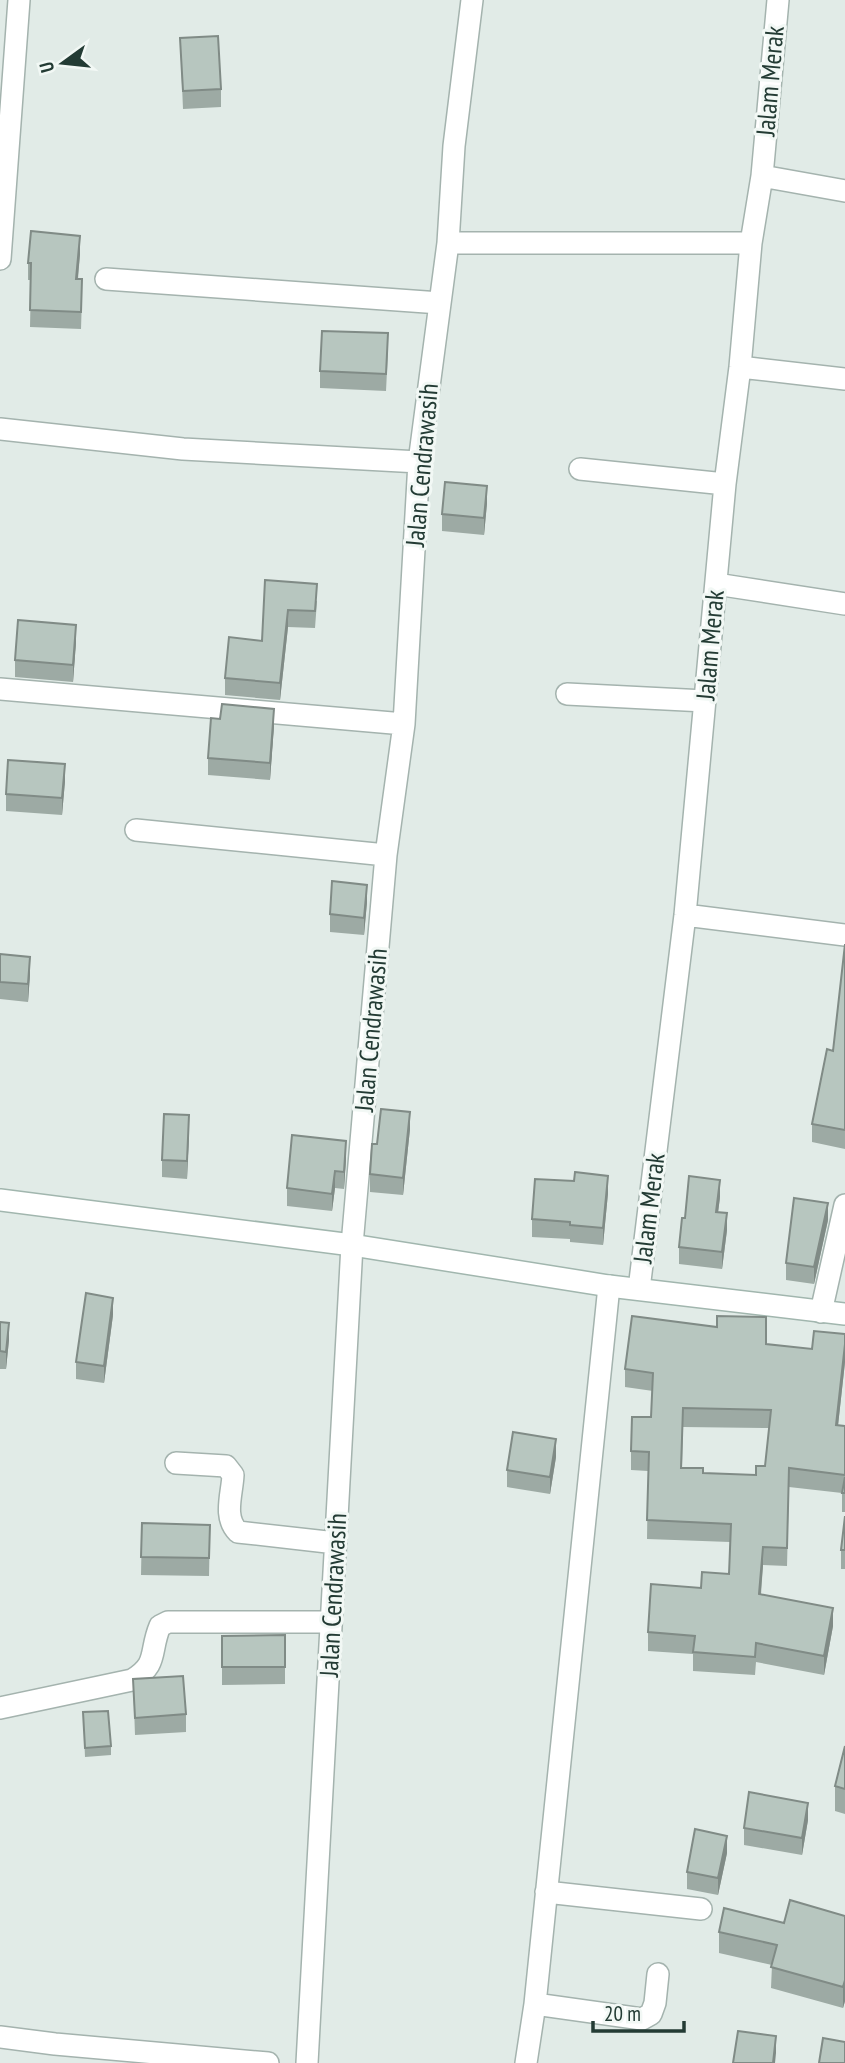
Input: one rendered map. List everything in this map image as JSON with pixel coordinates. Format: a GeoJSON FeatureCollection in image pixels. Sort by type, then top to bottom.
{"type":"FeatureCollection","features":[{"type":"Feature","properties":{"kind":"street"},"geometry":{"type":"LineString","coordinates":[[0,259],[19,0]]}},
{"type":"Feature","properties":{"kind":"street","name":"Jalan Cendrawasih"},"geometry":{"type":"LineString","coordinates":[[307,2063],[352,1245],[386,855],[404,724],[419,462],[448,243],[454,146],[471,0]]}},
{"type":"Feature","properties":{"kind":"street","name":"Jalam Merak"},"geometry":{"type":"LineString","coordinates":[[639,1289],[685,915],[725,484],[740,367],[751,243],[762,176],[778,0]]}},
{"type":"Feature","properties":{"kind":"street"},"geometry":{"type":"LineString","coordinates":[[762,176],[845,191]]}},
{"type":"Feature","properties":{"kind":"street"},"geometry":{"type":"LineString","coordinates":[[448,243],[751,243]]}},
{"type":"Feature","properties":{"kind":"street"},"geometry":{"type":"LineString","coordinates":[[106,279],[440,303]]}},
{"type":"Feature","properties":{"kind":"street"},"geometry":{"type":"LineString","coordinates":[[740,367],[845,380]]}},
{"type":"Feature","properties":{"kind":"street"},"geometry":{"type":"LineString","coordinates":[[0,429],[183,449],[419,462]]}},
{"type":"Feature","properties":{"kind":"street"},"geometry":{"type":"LineString","coordinates":[[580,469],[725,484]]}},
{"type":"Feature","properties":{"kind":"street"},"geometry":{"type":"LineString","coordinates":[[716,584],[845,604]]}},
{"type":"Feature","properties":{"kind":"street"},"geometry":{"type":"LineString","coordinates":[[0,690],[404,724]]}},
{"type":"Feature","properties":{"kind":"street"},"geometry":{"type":"LineString","coordinates":[[567,694],[705,701]]}},
{"type":"Feature","properties":{"kind":"street"},"geometry":{"type":"LineString","coordinates":[[136,830],[386,855]]}},
{"type":"Feature","properties":{"kind":"street"},"geometry":{"type":"LineString","coordinates":[[685,915],[845,935]]}},
{"type":"Feature","properties":{"kind":"street"},"geometry":{"type":"LineString","coordinates":[[0,1200],[352,1245],[609,1286],[845,1314]]}},
{"type":"Feature","properties":{"kind":"street"},"geometry":{"type":"LineString","coordinates":[[821,1312],[845,1205]]}},
{"type":"Feature","properties":{"kind":"street"},"geometry":{"type":"LineString","coordinates":[[526,2063],[609,1286]]}},
{"type":"Feature","properties":{"kind":"street"},"geometry":{"type":"LineString","coordinates":[[176,1463],[226,1466],[233,1475],[230,1524],[238,1532],[336,1543]]}},
{"type":"Feature","properties":{"kind":"street"},"geometry":{"type":"LineString","coordinates":[[0,1709],[132,1680],[144,1673],[151,1664],[153,1641],[160,1626],[168,1622],[331,1622]]}},
{"type":"Feature","properties":{"kind":"street"},"geometry":{"type":"LineString","coordinates":[[546,1892],[701,1909]]}},
{"type":"Feature","properties":{"kind":"street"},"geometry":{"type":"LineString","coordinates":[[534,2004],[642,2019],[651,2014],[655,2003],[658,1974]]}},
{"type":"Feature","properties":{"kind":"street"},"geometry":{"type":"LineString","coordinates":[[0,2037],[54,2054],[268,2063]]}},
{"type":"Feature","properties":{"kind":"building"},"geometry":{"type":"Polygon","coordinates":[[[218,36],[221,89],[183,91],[180,38],[218,36]]]}},
{"type":"Feature","properties":{"kind":"building"},"geometry":{"type":"Polygon","coordinates":[[[31,231],[80,236],[76,279],[82,279],[81,312],[30,310],[31,263],[28,263],[31,231]]]}},
{"type":"Feature","properties":{"kind":"building"},"geometry":{"type":"Polygon","coordinates":[[[322,331],[388,333],[386,374],[320,371],[322,331]]]}},
{"type":"Feature","properties":{"kind":"building"},"geometry":{"type":"Polygon","coordinates":[[[445,482],[487,486],[484,518],[442,514],[445,482]]]}},
{"type":"Feature","properties":{"kind":"building"},"geometry":{"type":"Polygon","coordinates":[[[265,580],[317,584],[315,611],[288,610],[280,683],[225,678],[229,637],[262,641],[265,580]]]}},
{"type":"Feature","properties":{"kind":"building"},"geometry":{"type":"Polygon","coordinates":[[[18,620],[76,625],[73,665],[15,660],[18,620]]]}},
{"type":"Feature","properties":{"kind":"building"},"geometry":{"type":"Polygon","coordinates":[[[222,704],[274,709],[270,763],[208,758],[211,718],[220,719],[222,704]]]}},
{"type":"Feature","properties":{"kind":"building"},"geometry":{"type":"Polygon","coordinates":[[[8,760],[65,764],[62,798],[6,794],[8,760]]]}},
{"type":"Feature","properties":{"kind":"building"},"geometry":{"type":"Polygon","coordinates":[[[332,881],[367,885],[364,918],[330,914],[332,881]]]}},
{"type":"Feature","properties":{"kind":"building"},"geometry":{"type":"Polygon","coordinates":[[[845,944],[845,1130],[812,1124],[827,1049],[833,1051],[845,944]]]}},
{"type":"Feature","properties":{"kind":"building"},"geometry":{"type":"Polygon","coordinates":[[[0,954],[30,957],[28,984],[0,982],[0,954]]]}},
{"type":"Feature","properties":{"kind":"building"},"geometry":{"type":"Polygon","coordinates":[[[381,1109],[410,1112],[403,1178],[370,1174],[372,1144],[377,1144],[381,1109]]]}},
{"type":"Feature","properties":{"kind":"building"},"geometry":{"type":"Polygon","coordinates":[[[164,1114],[189,1115],[187,1161],[162,1160],[164,1114]]]}},
{"type":"Feature","properties":{"kind":"building"},"geometry":{"type":"Polygon","coordinates":[[[292,1135],[346,1141],[344,1172],[335,1171],[332,1194],[287,1188],[292,1135]]]}},
{"type":"Feature","properties":{"kind":"building"},"geometry":{"type":"Polygon","coordinates":[[[575,1172],[608,1176],[603,1228],[532,1219],[535,1179],[574,1181],[575,1172]]]}},
{"type":"Feature","properties":{"kind":"building"},"geometry":{"type":"Polygon","coordinates":[[[689,1176],[720,1180],[716,1212],[727,1213],[722,1252],[679,1247],[689,1176]]]}},
{"type":"Feature","properties":{"kind":"building"},"geometry":{"type":"Polygon","coordinates":[[[794,1198],[828,1203],[814,1267],[786,1263],[794,1198]]]}},
{"type":"Feature","properties":{"kind":"building"},"geometry":{"type":"Polygon","coordinates":[[[86,1293],[113,1298],[104,1366],[76,1362],[86,1293]]]}},
{"type":"Feature","properties":{"kind":"building"},"geometry":{"type":"Polygon","coordinates":[[[632,1316],[717,1327],[717,1316],[766,1317],[766,1344],[812,1349],[814,1331],[845,1334],[836,1425],[845,1426],[845,1475],[789,1468],[787,1548],[763,1547],[759,1594],[833,1608],[824,1656],[756,1643],[755,1657],[693,1652],[695,1636],[648,1632],[651,1584],[701,1588],[702,1572],[729,1574],[731,1524],[647,1520],[649,1452],[631,1451],[632,1417],[651,1417],[653,1373],[625,1369],[632,1316]],[[683,1408],[681,1468],[703,1468],[703,1473],[756,1475],[756,1466],[765,1466],[771,1410],[683,1408]]]}},
{"type":"Feature","properties":{"kind":"building"},"geometry":{"type":"Polygon","coordinates":[[[0,1322],[9,1323],[6,1352],[0,1351],[0,1322]]]}},
{"type":"Feature","properties":{"kind":"building"},"geometry":{"type":"Polygon","coordinates":[[[513,1432],[556,1439],[550,1477],[507,1470],[513,1432]]]}},
{"type":"Feature","properties":{"kind":"building"},"geometry":{"type":"Polygon","coordinates":[[[845,1516],[845,1550],[841,1550],[845,1516]]]}},
{"type":"Feature","properties":{"kind":"building"},"geometry":{"type":"Polygon","coordinates":[[[142,1523],[210,1525],[209,1558],[141,1557],[142,1523]]]}},
{"type":"Feature","properties":{"kind":"building"},"geometry":{"type":"Polygon","coordinates":[[[285,1635],[285,1667],[222,1667],[222,1636],[285,1635]]]}},
{"type":"Feature","properties":{"kind":"building"},"geometry":{"type":"Polygon","coordinates":[[[183,1676],[186,1714],[135,1718],[133,1679],[183,1676]]]}},
{"type":"Feature","properties":{"kind":"building"},"geometry":{"type":"Polygon","coordinates":[[[108,1711],[111,1746],[85,1748],[83,1712],[108,1711]]]}},
{"type":"Feature","properties":{"kind":"building"},"geometry":{"type":"Polygon","coordinates":[[[845,1746],[845,1789],[835,1786],[845,1746]]]}},
{"type":"Feature","properties":{"kind":"building"},"geometry":{"type":"Polygon","coordinates":[[[749,1792],[808,1803],[802,1838],[744,1828],[749,1792]]]}},
{"type":"Feature","properties":{"kind":"building"},"geometry":{"type":"Polygon","coordinates":[[[695,1829],[727,1836],[718,1878],[687,1872],[695,1829]]]}},
{"type":"Feature","properties":{"kind":"building"},"geometry":{"type":"Polygon","coordinates":[[[790,1900],[845,1916],[843,1987],[771,1967],[777,1945],[719,1932],[724,1908],[784,1923],[790,1900]]]}},
{"type":"Feature","properties":{"kind":"building"},"geometry":{"type":"Polygon","coordinates":[[[738,2031],[776,2036],[773,2063],[733,2063],[738,2031]]]}},
{"type":"Feature","properties":{"kind":"building"},"geometry":{"type":"Polygon","coordinates":[[[823,2038],[845,2042],[845,2063],[819,2063],[823,2038]]]}}]}
